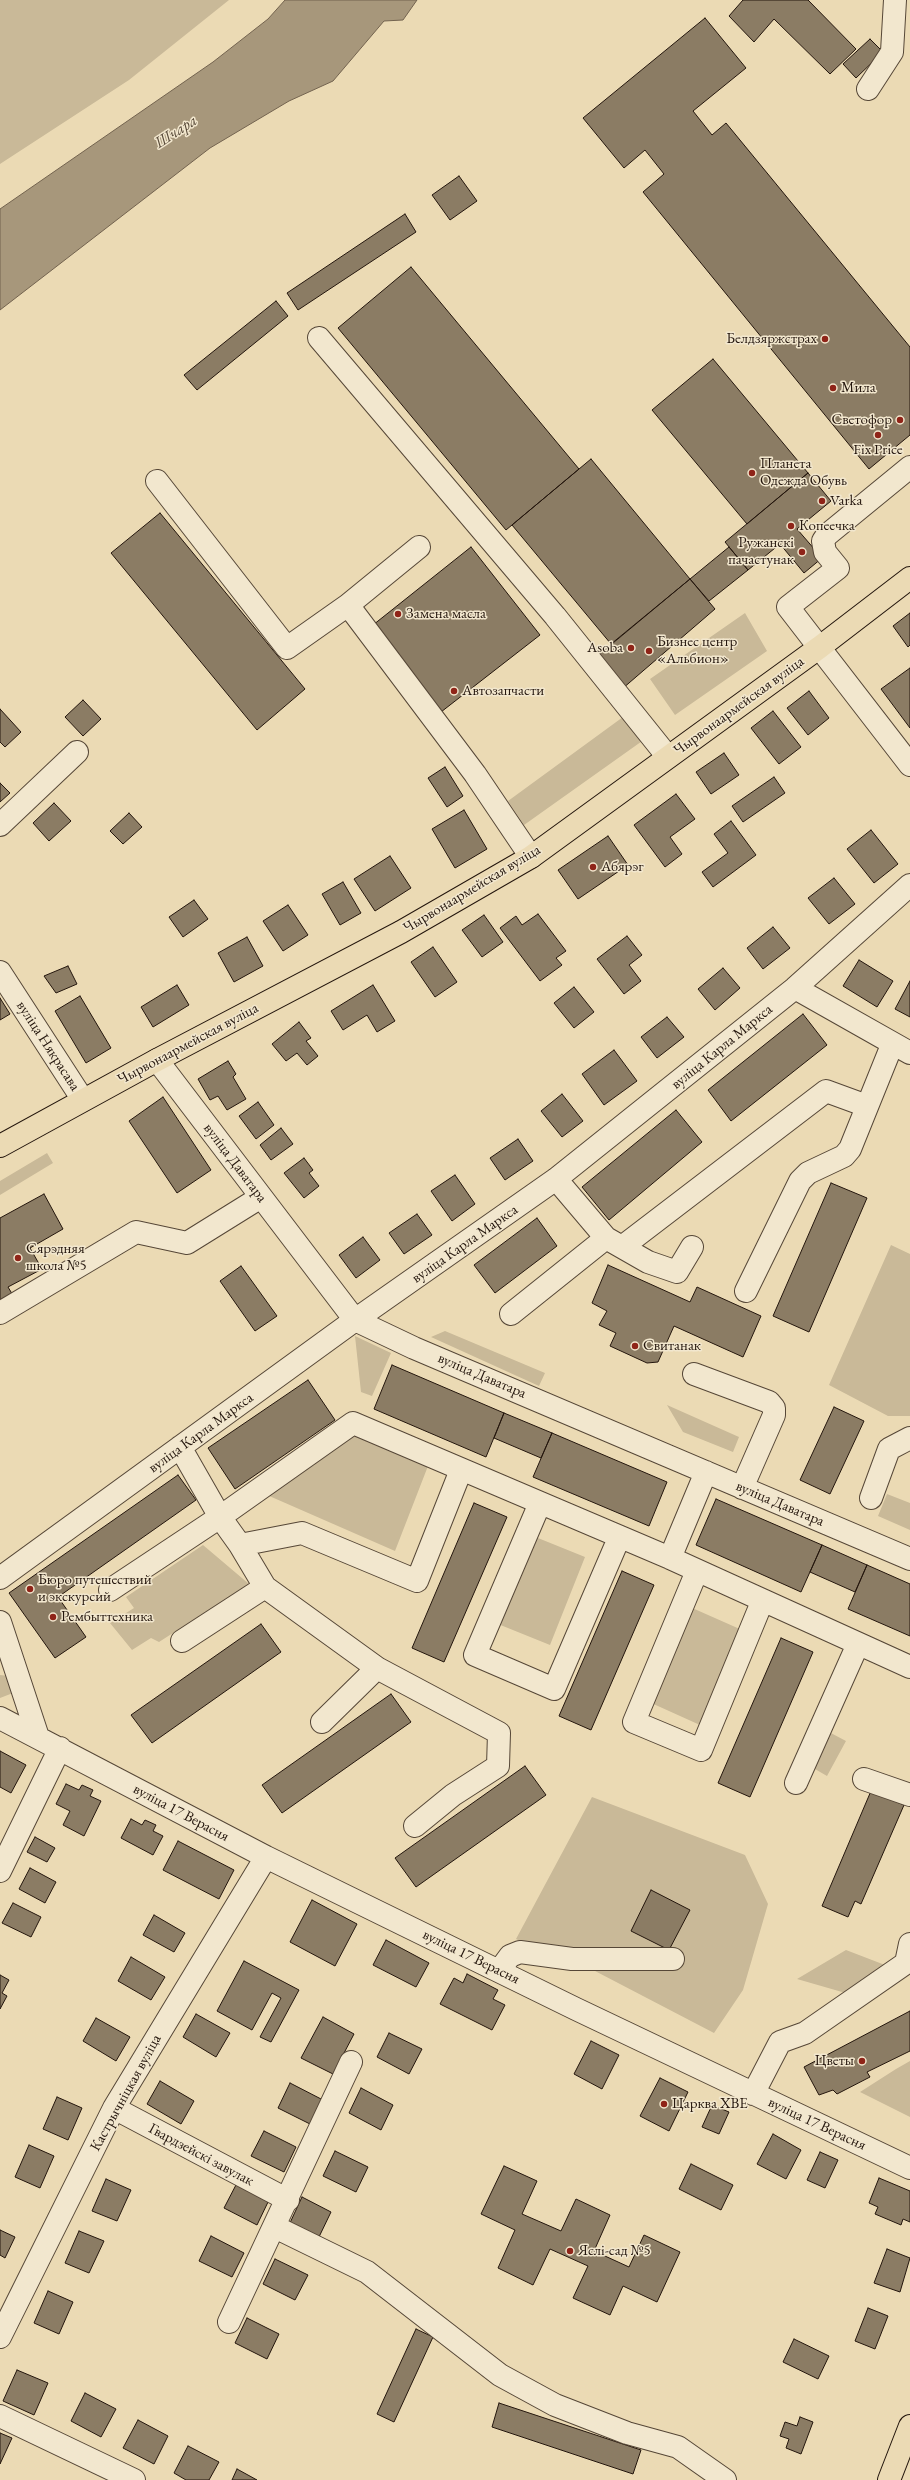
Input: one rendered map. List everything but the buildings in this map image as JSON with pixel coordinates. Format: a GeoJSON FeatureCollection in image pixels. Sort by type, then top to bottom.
{"type":"FeatureCollection","features":[{"type":"Feature","properties":{"kind":"main road","name":"Чырвонаармейская вуліца"},"geometry":{"type":"LineString","coordinates":[[0,1146],[157,1060],[401,932],[531,857],[820,647],[910,578]]}},
{"type":"Feature","properties":{"kind":"main road"},"geometry":{"type":"LineString","coordinates":[[889,2480],[910,2426]]}},
{"type":"Feature","properties":{"kind":"street"},"geometry":{"type":"LineString","coordinates":[[868,89],[892,52],[894,0]]}},
{"type":"Feature","properties":{"kind":"street"},"geometry":{"type":"LineString","coordinates":[[319,338],[555,616],[668,757]]}},
{"type":"Feature","properties":{"kind":"street"},"geometry":{"type":"LineString","coordinates":[[910,468],[827,535],[823,541],[825,552],[838,568],[788,607],[910,765]]}},
{"type":"Feature","properties":{"kind":"street"},"geometry":{"type":"LineString","coordinates":[[157,481],[287,648],[348,604],[419,547]]}},
{"type":"Feature","properties":{"kind":"street"},"geometry":{"type":"LineString","coordinates":[[348,604],[475,774],[531,857]]}},
{"type":"Feature","properties":{"kind":"street"},"geometry":{"type":"LineString","coordinates":[[0,825],[77,752]]}},
{"type":"Feature","properties":{"kind":"street","name":"вуліца Карла Маркса"},"geometry":{"type":"LineString","coordinates":[[0,1578],[355,1320],[556,1179],[795,988],[910,885]]}},
{"type":"Feature","properties":{"kind":"street","name":"вуліца Някрасава"},"geometry":{"type":"LineString","coordinates":[[0,972],[83,1100]]}},
{"type":"Feature","properties":{"kind":"street"},"geometry":{"type":"LineString","coordinates":[[746,1291],[800,1181],[808,1173],[844,1156],[850,1149],[867,1106],[901,1049],[795,988]]}},
{"type":"Feature","properties":{"kind":"street","name":"вуліца Даватара"},"geometry":{"type":"LineString","coordinates":[[157,1060],[355,1320],[414,1348],[910,1559]]}},
{"type":"Feature","properties":{"kind":"street"},"geometry":{"type":"LineString","coordinates":[[511,1314],[614,1243],[826,1090],[867,1106]]}},
{"type":"Feature","properties":{"kind":"street"},"geometry":{"type":"LineString","coordinates":[[556,1179],[614,1243],[648,1262],[677,1272],[692,1247]]}},
{"type":"Feature","properties":{"kind":"street"},"geometry":{"type":"LineString","coordinates":[[0,1313],[136,1232],[187,1243],[261,1197]]}},
{"type":"Feature","properties":{"kind":"street"},"geometry":{"type":"LineString","coordinates":[[694,1374],[769,1402],[774,1408],[774,1414],[742,1488]]}},
{"type":"Feature","properties":{"kind":"street"},"geometry":{"type":"LineString","coordinates":[[110,1590],[220,1517],[353,1423],[619,1538],[670,1558],[762,1602],[910,1667]]}},
{"type":"Feature","properties":{"kind":"street"},"geometry":{"type":"LineString","coordinates":[[871,1498],[889,1450],[910,1438]]}},
{"type":"Feature","properties":{"kind":"street"},"geometry":{"type":"LineString","coordinates":[[180,1448],[220,1517],[240,1545],[265,1587],[377,1668],[499,1733],[498,1766],[454,1795],[415,1826]]}},
{"type":"Feature","properties":{"kind":"street"},"geometry":{"type":"LineString","coordinates":[[240,1545],[302,1533],[417,1581],[461,1470]]}},
{"type":"Feature","properties":{"kind":"street"},"geometry":{"type":"LineString","coordinates":[[670,1558],[706,1472]]}},
{"type":"Feature","properties":{"kind":"street"},"geometry":{"type":"LineString","coordinates":[[540,1503],[475,1655],[554,1689],[619,1538]]}},
{"type":"Feature","properties":{"kind":"street"},"geometry":{"type":"LineString","coordinates":[[697,1571],[634,1722],[701,1750],[762,1602]]}},
{"type":"Feature","properties":{"kind":"street"},"geometry":{"type":"LineString","coordinates":[[182,1641],[265,1587]]}},
{"type":"Feature","properties":{"kind":"street"},"geometry":{"type":"LineString","coordinates":[[0,1622],[38,1737]]}},
{"type":"Feature","properties":{"kind":"street"},"geometry":{"type":"LineString","coordinates":[[796,1783],[858,1644]]}},
{"type":"Feature","properties":{"kind":"street"},"geometry":{"type":"LineString","coordinates":[[322,1722],[377,1668]]}},
{"type":"Feature","properties":{"kind":"street","name":"вуліца 17 Верасня"},"geometry":{"type":"LineString","coordinates":[[0,1718],[266,1857],[753,2094],[910,2168]]}},
{"type":"Feature","properties":{"kind":"street"},"geometry":{"type":"LineString","coordinates":[[0,1871],[60,1748]]}},
{"type":"Feature","properties":{"kind":"street"},"geometry":{"type":"LineString","coordinates":[[864,1779],[910,1795]]}},
{"type":"Feature","properties":{"kind":"street","name":"Кастрычніцкая вуліца"},"geometry":{"type":"LineString","coordinates":[[0,2337],[114,2108],[266,1857]]}},
{"type":"Feature","properties":{"kind":"street"},"geometry":{"type":"LineString","coordinates":[[753,2094],[780,2042],[805,2033],[906,1963],[910,1944]]}},
{"type":"Feature","properties":{"kind":"street"},"geometry":{"type":"LineString","coordinates":[[499,1971],[510,1956],[520,1952],[572,1959],[673,1959]]}},
{"type":"Feature","properties":{"kind":"street"},"geometry":{"type":"LineString","coordinates":[[230,2322],[351,2062]]}},
{"type":"Feature","properties":{"kind":"street","name":"Гвардзейскі завулак"},"geometry":{"type":"LineString","coordinates":[[114,2108],[288,2200]]}},
{"type":"Feature","properties":{"kind":"street"},"geometry":{"type":"LineString","coordinates":[[275,2227],[366,2272],[500,2375],[555,2406],[627,2433],[678,2447],[725,2480]]}},
{"type":"Feature","properties":{"kind":"street"},"geometry":{"type":"LineString","coordinates":[[0,2416],[134,2480]]}},
{"type":"Feature","properties":{"kind":"shaded area"},"geometry":{"type":"Polygon","coordinates":[[[0,0],[229,0],[129,80],[0,164],[0,0]]]}},
{"type":"Feature","properties":{"kind":"shaded area"},"geometry":{"type":"Polygon","coordinates":[[[745,613],[767,651],[675,715],[650,679],[745,613]]]}},
{"type":"Feature","properties":{"kind":"shaded area"},"geometry":{"type":"Polygon","coordinates":[[[623,717],[645,739],[524,825],[508,801],[623,717]]]}},
{"type":"Feature","properties":{"kind":"shaded area"},"geometry":{"type":"Polygon","coordinates":[[[47,1153],[53,1163],[0,1195],[0,1181],[47,1153]]]}},
{"type":"Feature","properties":{"kind":"shaded area"},"geometry":{"type":"Polygon","coordinates":[[[891,1245],[910,1254],[910,1416],[888,1416],[829,1385],[891,1245]]]}},
{"type":"Feature","properties":{"kind":"shaded area"},"geometry":{"type":"Polygon","coordinates":[[[445,1331],[545,1373],[539,1386],[431,1337],[445,1331]]]}},
{"type":"Feature","properties":{"kind":"shaded area"},"geometry":{"type":"Polygon","coordinates":[[[355,1336],[391,1353],[372,1396],[361,1392],[355,1336]]]}},
{"type":"Feature","properties":{"kind":"shaded area"},"geometry":{"type":"Polygon","coordinates":[[[667,1405],[739,1437],[733,1452],[683,1432],[667,1405]]]}},
{"type":"Feature","properties":{"kind":"shaded area"},"geometry":{"type":"Polygon","coordinates":[[[355,1435],[428,1466],[395,1551],[267,1495],[355,1435]]]}},
{"type":"Feature","properties":{"kind":"shaded area"},"geometry":{"type":"Polygon","coordinates":[[[887,1494],[910,1503],[910,1530],[878,1516],[887,1494]]]}},
{"type":"Feature","properties":{"kind":"shaded area"},"geometry":{"type":"Polygon","coordinates":[[[533,1536],[585,1557],[550,1645],[498,1624],[533,1536]]]}},
{"type":"Feature","properties":{"kind":"shaded area"},"geometry":{"type":"Polygon","coordinates":[[[203,1545],[249,1584],[159,1642],[151,1638],[132,1650],[110,1623],[134,1608],[126,1597],[203,1545]]]}},
{"type":"Feature","properties":{"kind":"shaded area"},"geometry":{"type":"Polygon","coordinates":[[[690,1607],[742,1630],[700,1725],[649,1702],[690,1607]]]}},
{"type":"Feature","properties":{"kind":"shaded area"},"geometry":{"type":"Polygon","coordinates":[[[0,1675],[9,1676],[13,1693],[0,1698],[0,1675]]]}},
{"type":"Feature","properties":{"kind":"shaded area"},"geometry":{"type":"Polygon","coordinates":[[[827,1731],[846,1741],[827,1776],[808,1765],[827,1731]]]}},
{"type":"Feature","properties":{"kind":"shaded area"},"geometry":{"type":"Polygon","coordinates":[[[592,1797],[745,1855],[768,1904],[743,1990],[714,2033],[572,1959],[541,1951],[516,1939],[592,1797]]]}},
{"type":"Feature","properties":{"kind":"shaded area"},"geometry":{"type":"Polygon","coordinates":[[[846,1950],[885,1965],[849,1994],[797,1979],[846,1950]]]}},
{"type":"Feature","properties":{"kind":"shaded area"},"geometry":{"type":"Polygon","coordinates":[[[910,2061],[910,2117],[860,2092],[896,2069],[910,2061]]]}},
{"type":"Feature","properties":{"kind":"water","name":"Шчара"},"geometry":{"type":"Polygon","coordinates":[[[285,0],[417,0],[403,20],[384,21],[333,81],[289,101],[210,148],[0,310],[0,209],[213,62],[268,19],[285,0]]]}},
{"type":"Feature","properties":{"kind":"place","name":"Белдзяржстрах"},"geometry":{"type":"Point","coordinates":[825,339]}},
{"type":"Feature","properties":{"kind":"place","name":"Мила"},"geometry":{"type":"Point","coordinates":[833,388]}},
{"type":"Feature","properties":{"kind":"place","name":"Светофор"},"geometry":{"type":"Point","coordinates":[900,420]}},
{"type":"Feature","properties":{"kind":"place","name":"Fix Price"},"geometry":{"type":"Point","coordinates":[878,435]}},
{"type":"Feature","properties":{"kind":"place","name":"Планета Одежда Обувь"},"geometry":{"type":"Point","coordinates":[752,473]}},
{"type":"Feature","properties":{"kind":"place","name":"Varka"},"geometry":{"type":"Point","coordinates":[822,501]}},
{"type":"Feature","properties":{"kind":"place","name":"Копеечка"},"geometry":{"type":"Point","coordinates":[791,526]}},
{"type":"Feature","properties":{"kind":"place","name":"Ружанскі пачастунак"},"geometry":{"type":"Point","coordinates":[802,552]}},
{"type":"Feature","properties":{"kind":"place","name":"Замена масла"},"geometry":{"type":"Point","coordinates":[398,614]}},
{"type":"Feature","properties":{"kind":"place","name":"Asoba"},"geometry":{"type":"Point","coordinates":[631,648]}},
{"type":"Feature","properties":{"kind":"place","name":"Бизнес центр «Альбион»"},"geometry":{"type":"Point","coordinates":[649,651]}},
{"type":"Feature","properties":{"kind":"place","name":"Автозапчасти"},"geometry":{"type":"Point","coordinates":[454,691]}},
{"type":"Feature","properties":{"kind":"place","name":"Абярэг"},"geometry":{"type":"Point","coordinates":[593,867]}},
{"type":"Feature","properties":{"kind":"place","name":"Сярэдняя школа №5"},"geometry":{"type":"Point","coordinates":[18,1258]}},
{"type":"Feature","properties":{"kind":"place","name":"Свитанак"},"geometry":{"type":"Point","coordinates":[635,1346]}},
{"type":"Feature","properties":{"kind":"place","name":"Бюро путешествий и экскурсий"},"geometry":{"type":"Point","coordinates":[30,1589]}},
{"type":"Feature","properties":{"kind":"place","name":"Рембыттехника"},"geometry":{"type":"Point","coordinates":[53,1617]}},
{"type":"Feature","properties":{"kind":"place","name":"Цветы"},"geometry":{"type":"Point","coordinates":[862,2061]}},
{"type":"Feature","properties":{"kind":"place","name":"Царква ХВЕ"},"geometry":{"type":"Point","coordinates":[664,2104]}},
{"type":"Feature","properties":{"kind":"place","name":"Яслі-сад №5"},"geometry":{"type":"Point","coordinates":[570,2251]}}]}
